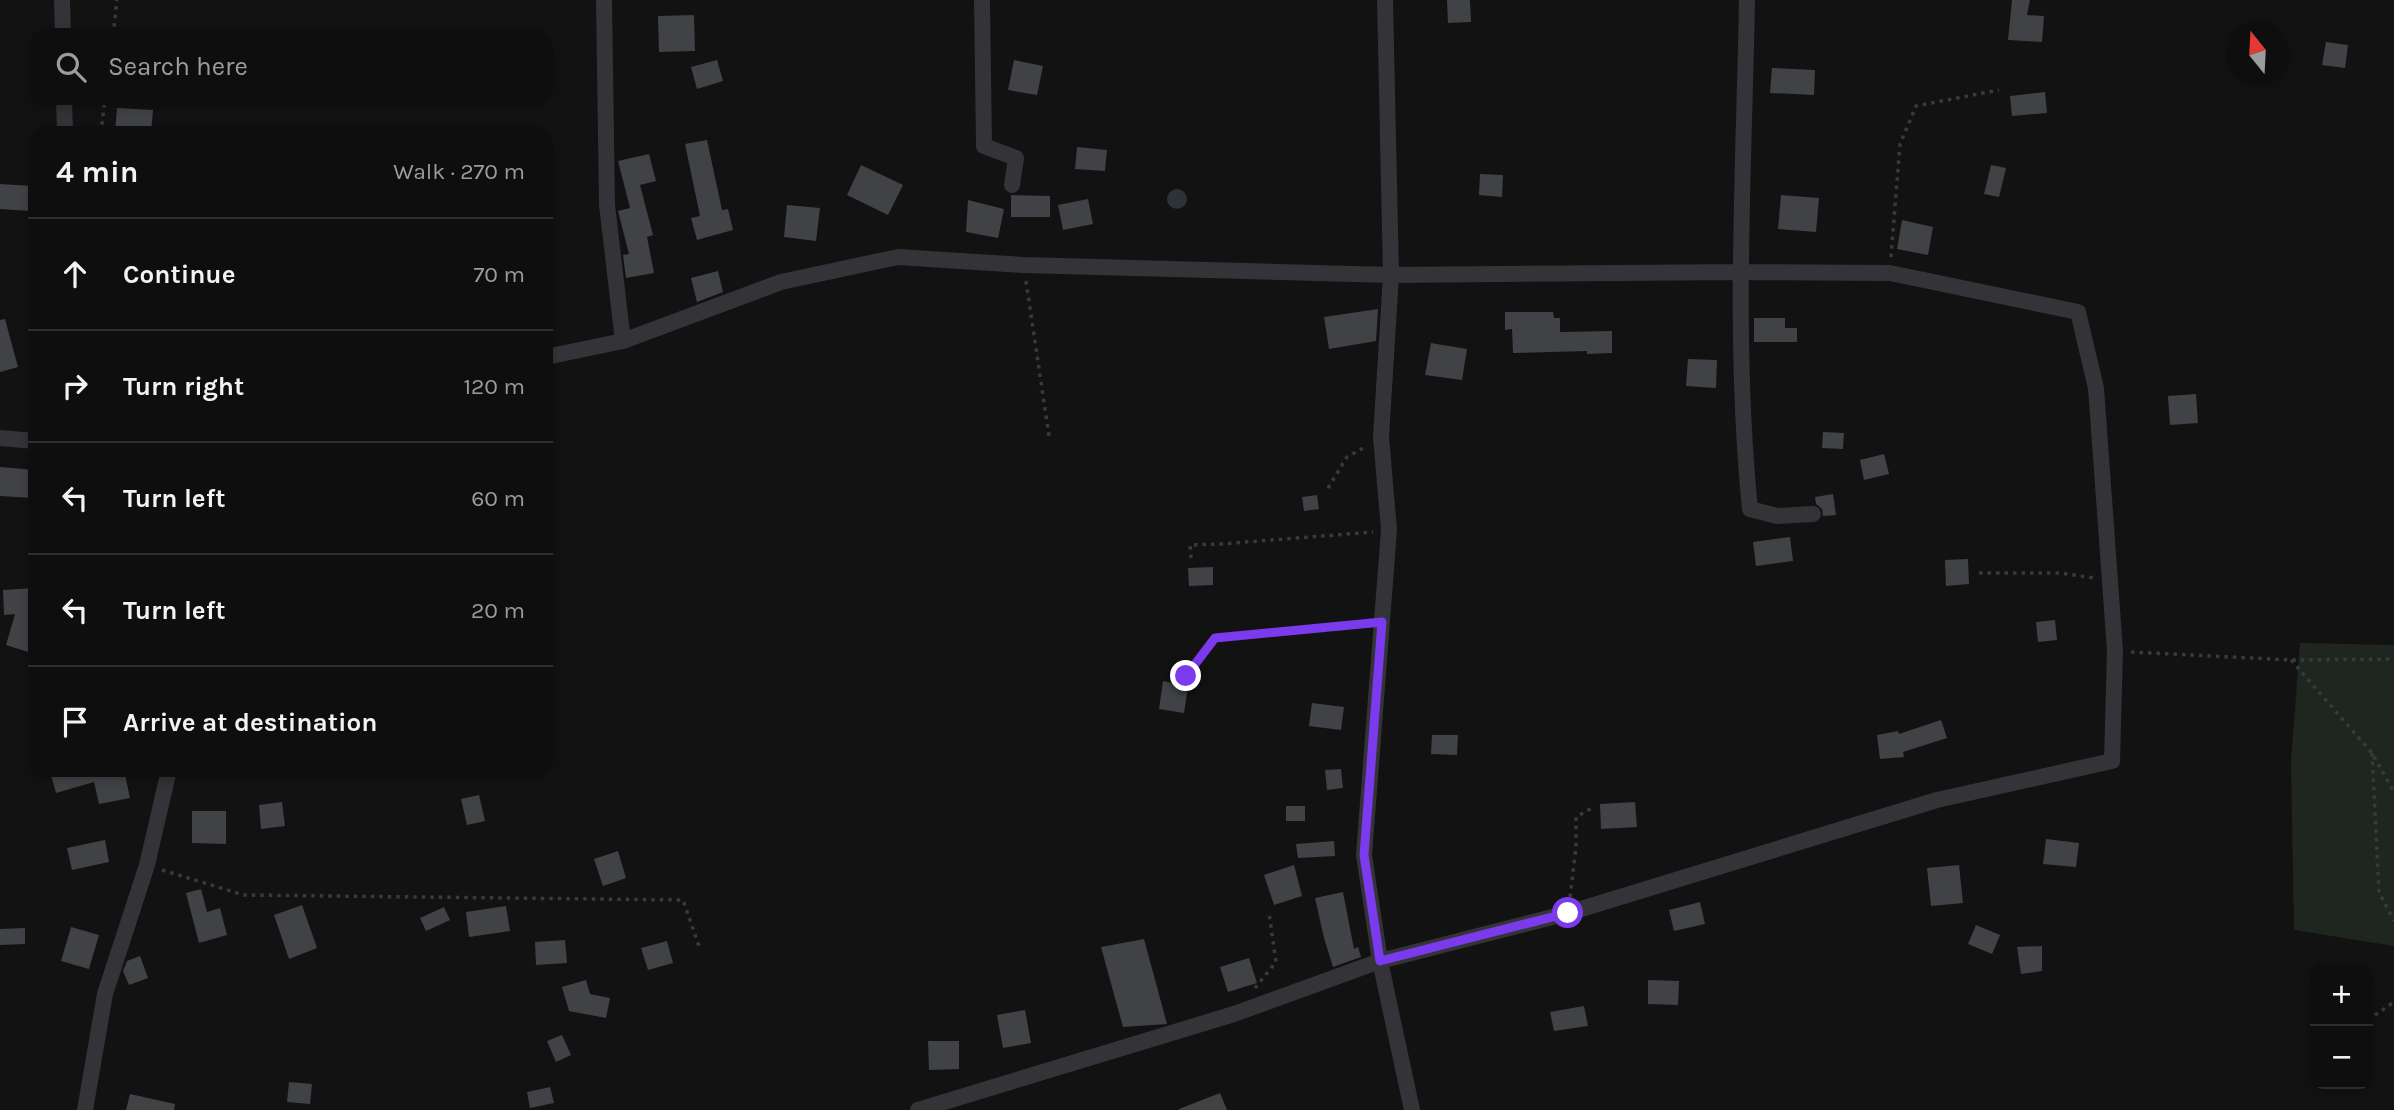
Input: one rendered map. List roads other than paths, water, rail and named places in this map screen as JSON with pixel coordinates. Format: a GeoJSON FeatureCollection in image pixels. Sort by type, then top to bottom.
{"type":"FeatureCollection","features":[{"type":"Feature","properties":{"kind":"street"},"geometry":{"type":"LineString","coordinates":[[62,0],[63,28]]}},
{"type":"Feature","properties":{"kind":"street"},"geometry":{"type":"LineString","coordinates":[[604,0],[607,205],[623,341]]}},
{"type":"Feature","properties":{"kind":"street"},"geometry":{"type":"LineString","coordinates":[[982,0],[984,146],[1016,158],[1012,185]]}},
{"type":"Feature","properties":{"kind":"street"},"geometry":{"type":"LineString","coordinates":[[1385,0],[1391,275],[1381,437],[1389,530],[1364,855],[1380,961],[1412,1110]]}},
{"type":"Feature","properties":{"kind":"street"},"geometry":{"type":"LineString","coordinates":[[1747,0],[1740,272],[1745,463],[1750,509],[1777,516],[1813,514]]}},
{"type":"Feature","properties":{"kind":"street"},"geometry":{"type":"LineString","coordinates":[[64,105],[65,126]]}},
{"type":"Feature","properties":{"kind":"street"},"geometry":{"type":"LineString","coordinates":[[553,356],[623,341],[781,282],[898,257],[1024,265],[1391,275],[1890,273],[2078,312],[2096,388],[2115,651],[2112,761],[1937,800],[1568,913],[1380,961],[1234,1014],[918,1110]]}},
{"type":"Feature","properties":{"kind":"street"},"geometry":{"type":"LineString","coordinates":[[0,438],[28,440]]}},
{"type":"Feature","properties":{"kind":"street"},"geometry":{"type":"LineString","coordinates":[[85,1110],[105,994],[147,865],[167,777]]}}]}
